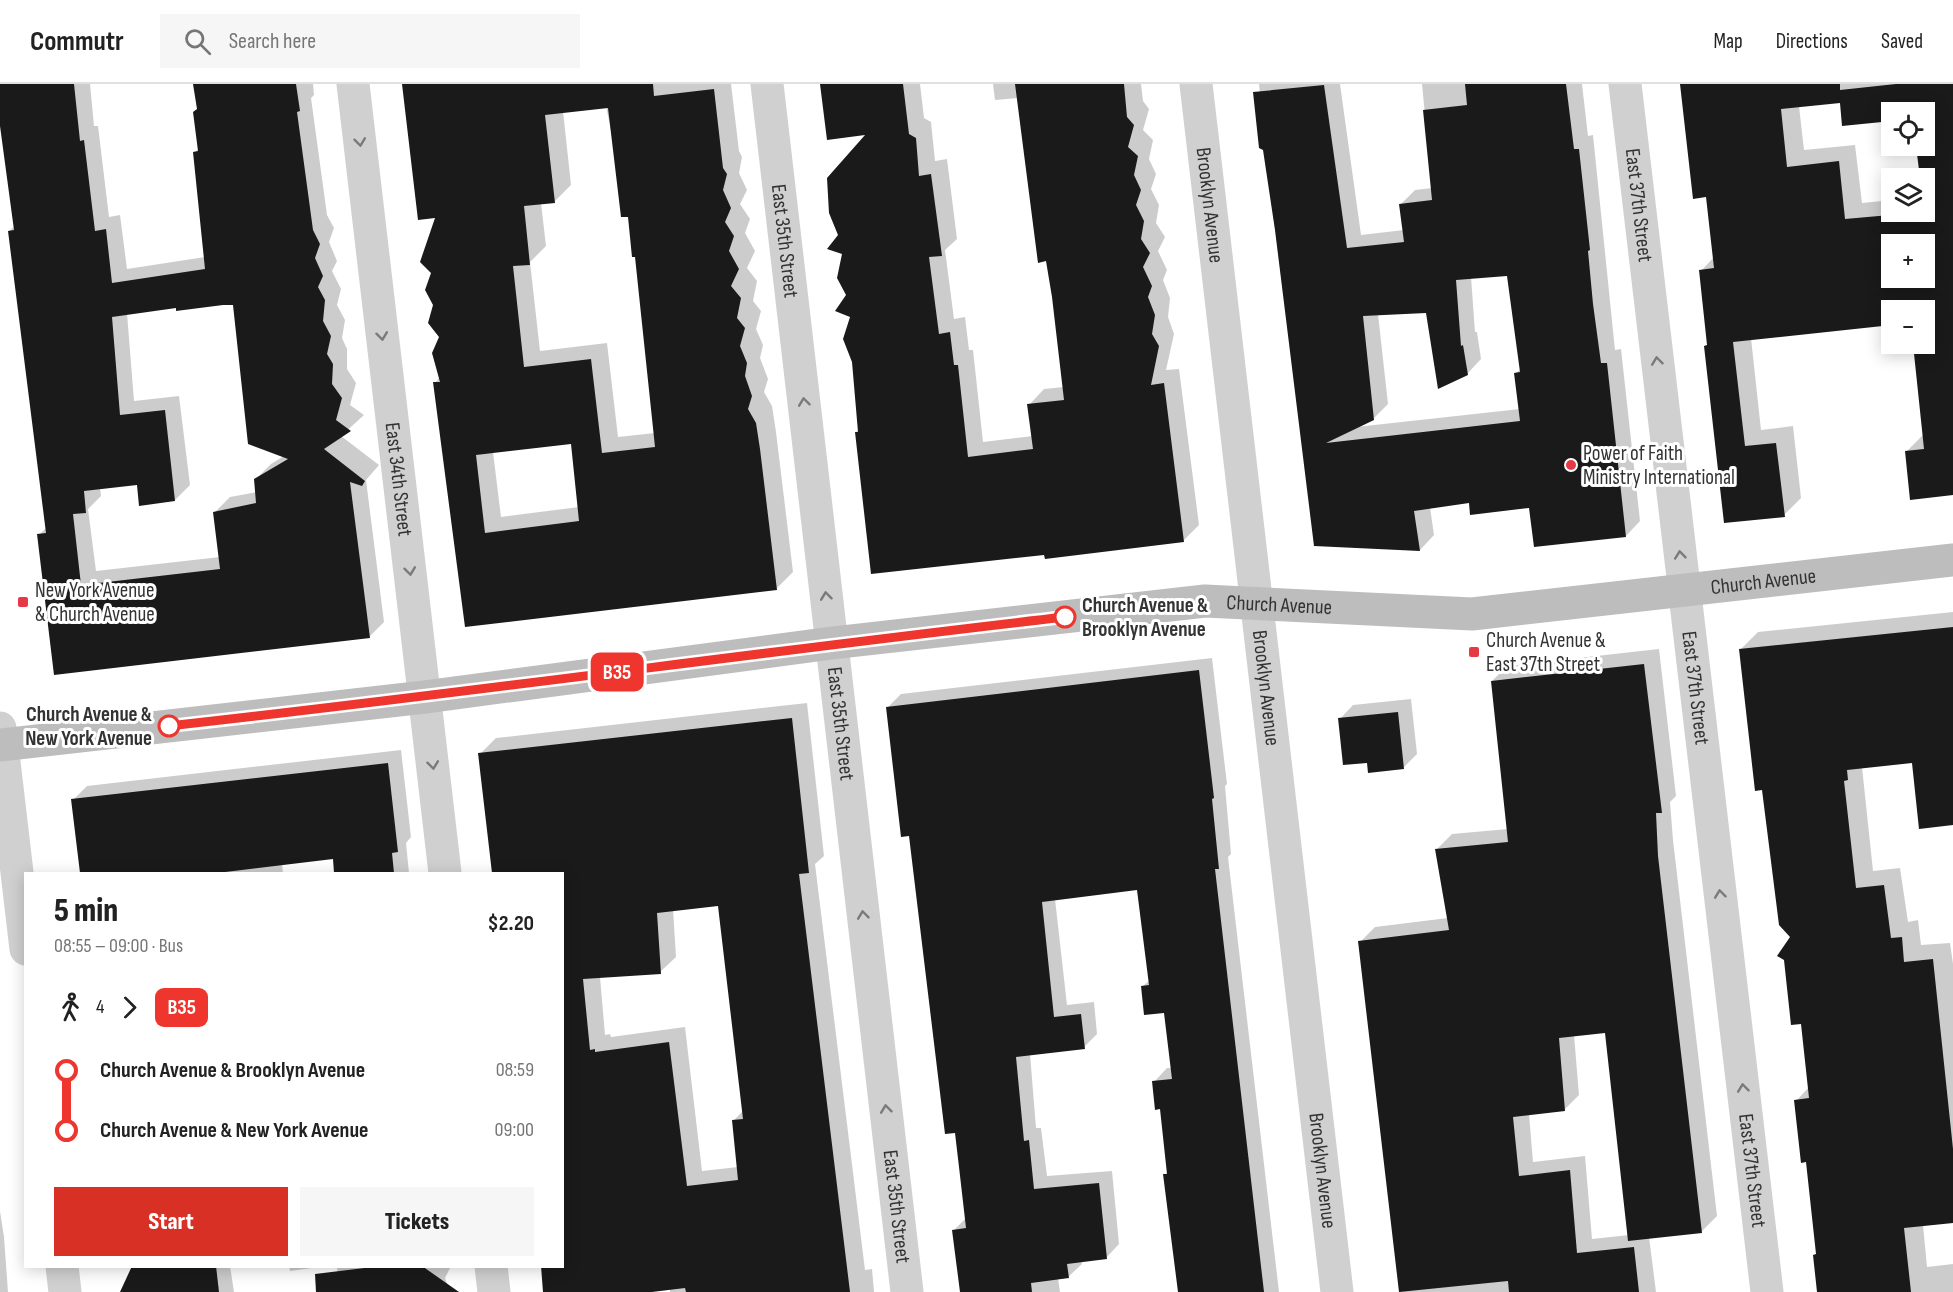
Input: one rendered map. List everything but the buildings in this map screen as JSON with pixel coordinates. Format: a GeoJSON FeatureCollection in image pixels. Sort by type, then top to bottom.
{"type":"FeatureCollection","features":[{"type":"Feature","properties":{"kind":"main road","name":"Church Avenue"},"geometry":{"type":"LineString","coordinates":[[1,739],[425,696],[832,643],[1205,601],[1472,614],[1953,560]]}},
{"type":"Feature","properties":{"kind":"street","name":"East 34th Street"},"geometry":{"type":"LineString","coordinates":[[353,84],[445,872]]}},
{"type":"Feature","properties":{"kind":"street","name":"East 35th Street"},"geometry":{"type":"LineString","coordinates":[[767,84],[907,1292]]}},
{"type":"Feature","properties":{"kind":"street","name":"Brooklyn Avenue"},"geometry":{"type":"LineString","coordinates":[[1196,84],[1337,1292]]}},
{"type":"Feature","properties":{"kind":"street","name":"East 37th Street"},"geometry":{"type":"LineString","coordinates":[[1625,84],[1767,1292]]}},
{"type":"Feature","properties":{"kind":"street"},"geometry":{"type":"LineString","coordinates":[[1,739],[24,932]]}},
{"type":"Feature","properties":{"kind":"street"},"geometry":{"type":"LineString","coordinates":[[62,1268],[65,1292]]}},
{"type":"Feature","properties":{"kind":"street"},"geometry":{"type":"LineString","coordinates":[[491,1268],[494,1292]]}},
{"type":"Feature","properties":{"kind":"bus line","name":"B35"},"geometry":{"type":"LineString","coordinates":[[169,726],[458,693],[832,643],[1065,617]]}},
{"type":"Feature","properties":{"kind":"place","name":"Power of Faith Ministry International"},"geometry":{"type":"Point","coordinates":[1571,465]}},
{"type":"Feature","properties":{"kind":"place","name":"New York Avenue & Church Avenue"},"geometry":{"type":"Point","coordinates":[23,602]}},
{"type":"Feature","properties":{"kind":"place","name":"Church Avenue & Brooklyn Avenue"},"geometry":{"type":"Point","coordinates":[1065,617]}},
{"type":"Feature","properties":{"kind":"place","name":"Church Avenue & East 37th Street"},"geometry":{"type":"Point","coordinates":[1474,652]}},
{"type":"Feature","properties":{"kind":"place","name":"Church Avenue & New York Avenue"},"geometry":{"type":"Point","coordinates":[169,726]}}]}
